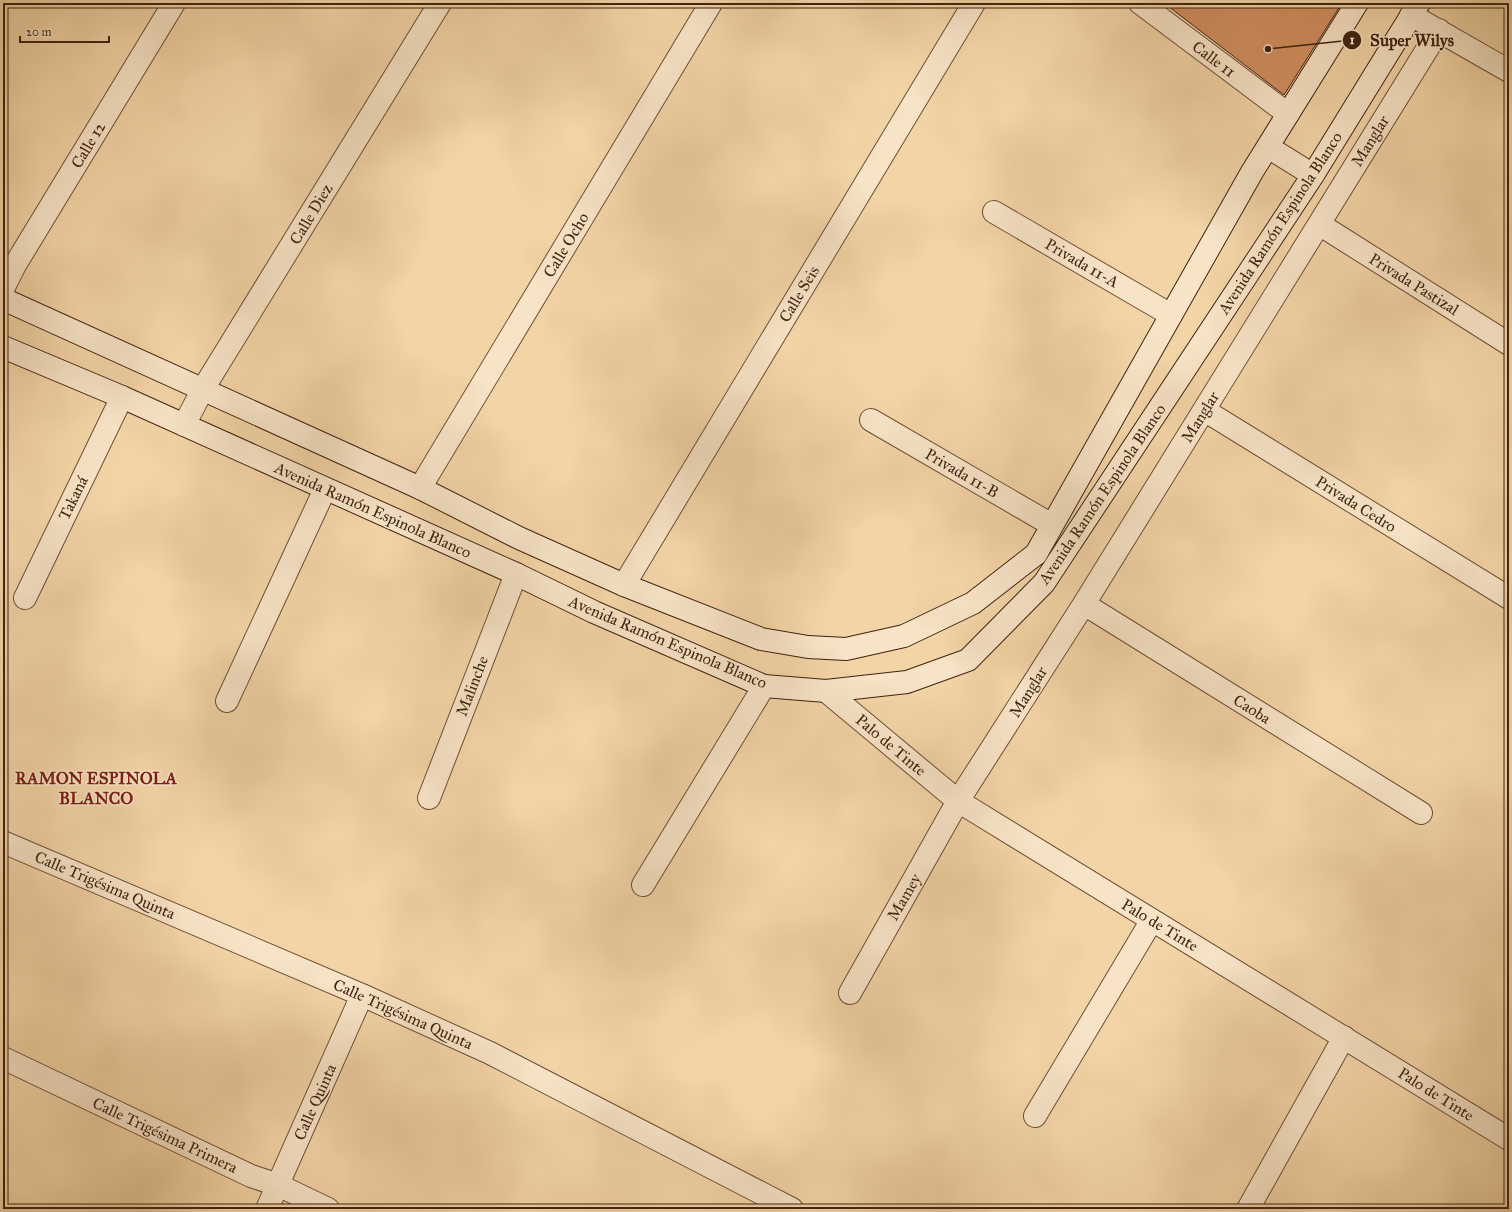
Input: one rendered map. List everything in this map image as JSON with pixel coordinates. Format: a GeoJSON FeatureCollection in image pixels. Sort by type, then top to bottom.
{"type":"FeatureCollection","features":[{"type":"Feature","properties":{"kind":"street","name":"Calle 12"},"geometry":{"type":"LineString","coordinates":[[3,289],[9,259],[174,3]]}},
{"type":"Feature","properties":{"kind":"street","name":"Calle Diez"},"geometry":{"type":"LineString","coordinates":[[184,425],[203,389],[440,3]]}},
{"type":"Feature","properties":{"kind":"street","name":"Calle Ocho"},"geometry":{"type":"LineString","coordinates":[[420,488],[711,3]]}},
{"type":"Feature","properties":{"kind":"street","name":"Calle Seis"},"geometry":{"type":"LineString","coordinates":[[624,585],[974,3]]}},
{"type":"Feature","properties":{"kind":"street","name":"Calle 11"},"geometry":{"type":"LineString","coordinates":[[1140,3],[1288,114]]}},
{"type":"Feature","properties":{"kind":"street","name":"Avenida Ramón Espinola Blanco"},"geometry":{"type":"LineString","coordinates":[[3,299],[420,488],[519,538],[624,585],[761,639],[808,647],[846,649],[904,636],[973,603],[1036,554],[1252,172],[1357,3]]}},
{"type":"Feature","properties":{"kind":"street","name":"Avenida Ramón Espinola Blanco"},"geometry":{"type":"LineString","coordinates":[[3,347],[122,397],[516,574],[594,612],[764,686],[826,691],[907,682],[968,660],[1044,583],[1313,175],[1415,9]]}},
{"type":"Feature","properties":{"kind":"street"},"geometry":{"type":"LineString","coordinates":[[1415,9],[1438,30],[1509,71]]}},
{"type":"Feature","properties":{"kind":"street","name":"Manglar"},"geometry":{"type":"LineString","coordinates":[[958,801],[1084,604],[1438,30]]}},
{"type":"Feature","properties":{"kind":"street"},"geometry":{"type":"LineString","coordinates":[[1268,147],[1313,175]]}},
{"type":"Feature","properties":{"kind":"street","name":"Privada 11-A"},"geometry":{"type":"LineString","coordinates":[[994,212],[1171,315]]}},
{"type":"Feature","properties":{"kind":"street","name":"Privada Pastizal"},"geometry":{"type":"LineString","coordinates":[[1319,224],[1509,344]]}},
{"type":"Feature","properties":{"kind":"street","name":"Takaná"},"geometry":{"type":"LineString","coordinates":[[25,598],[122,397]]}},
{"type":"Feature","properties":{"kind":"street","name":"Privada Cedro"},"geometry":{"type":"LineString","coordinates":[[1204,410],[1509,598]]}},
{"type":"Feature","properties":{"kind":"street","name":"Privada 11-B"},"geometry":{"type":"LineString","coordinates":[[871,420],[1052,525]]}},
{"type":"Feature","properties":{"kind":"street"},"geometry":{"type":"LineString","coordinates":[[227,701],[325,489]]}},
{"type":"Feature","properties":{"kind":"street","name":"Malinche"},"geometry":{"type":"LineString","coordinates":[[429,798],[516,574]]}},
{"type":"Feature","properties":{"kind":"street","name":"Caoba"},"geometry":{"type":"LineString","coordinates":[[1084,604],[1421,814]]}},
{"type":"Feature","properties":{"kind":"street"},"geometry":{"type":"LineString","coordinates":[[643,884],[764,686]]}},
{"type":"Feature","properties":{"kind":"street","name":"Palo de Tinte"},"geometry":{"type":"LineString","coordinates":[[826,691],[958,801],[1509,1138]]}},
{"type":"Feature","properties":{"kind":"street","name":"Mamey"},"geometry":{"type":"LineString","coordinates":[[850,993],[958,801]]}},
{"type":"Feature","properties":{"kind":"street","name":"Calle Trigésima Quinta"},"geometry":{"type":"LineString","coordinates":[[3,842],[362,995],[490,1053],[792,1209]]}},
{"type":"Feature","properties":{"kind":"street"},"geometry":{"type":"LineString","coordinates":[[1035,1116],[1152,920]]}},
{"type":"Feature","properties":{"kind":"street","name":"Calle Quinta"},"geometry":{"type":"LineString","coordinates":[[267,1209],[362,995]]}},
{"type":"Feature","properties":{"kind":"street"},"geometry":{"type":"LineString","coordinates":[[1248,1209],[1344,1037]]}},
{"type":"Feature","properties":{"kind":"street","name":"Calle Trigésima Primera"},"geometry":{"type":"LineString","coordinates":[[3,1058],[251,1176],[278,1185],[328,1209]]}},
{"type":"Feature","properties":{"kind":"building"},"geometry":{"type":"Polygon","coordinates":[[[1164,3],[1342,3],[1284,95],[1164,3]]]}},
{"type":"Feature","properties":{"kind":"place","name":"Super Wilys"},"geometry":{"type":"Point","coordinates":[1268,49]}},
{"type":"Feature","properties":{"kind":"district","name":"RAMON ESPINOLA BLANCO"},"geometry":{"type":"Point","coordinates":[96,788]}}]}
